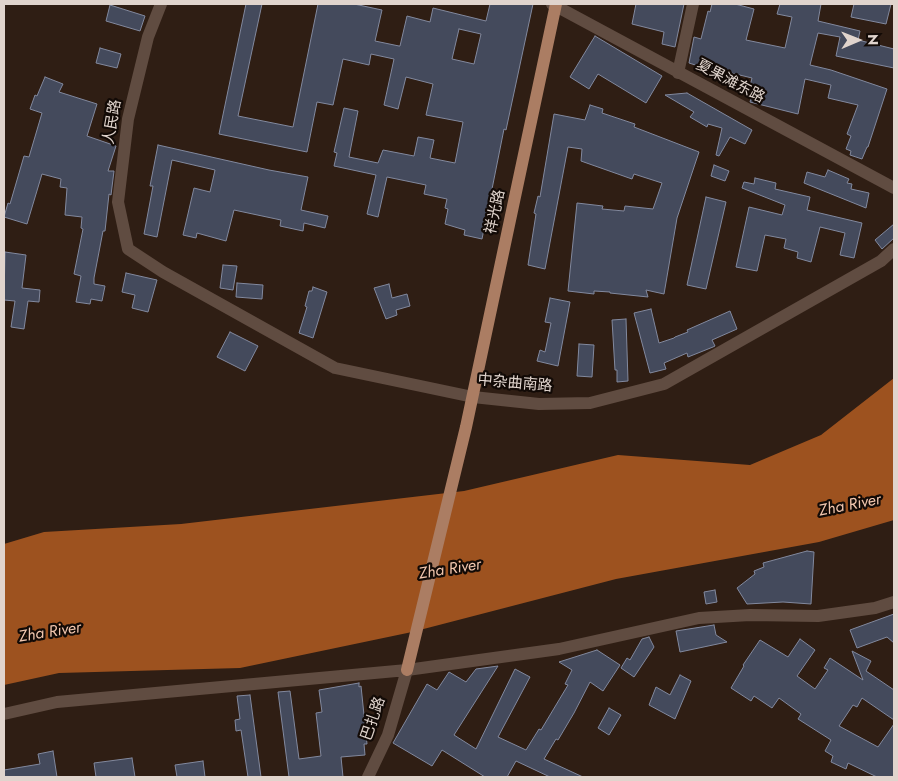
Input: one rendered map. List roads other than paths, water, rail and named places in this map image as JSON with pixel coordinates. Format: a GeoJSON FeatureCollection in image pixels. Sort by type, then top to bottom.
{"type":"FeatureCollection","features":[{"type":"Feature","properties":{"kind":"main road","name":"祥光路"},"geometry":{"type":"LineString","coordinates":[[407,670],[473,397],[555,5]]}},
{"type":"Feature","properties":{"kind":"street","name":"人民路"},"geometry":{"type":"LineString","coordinates":[[128,248],[118,202],[128,119],[148,37],[161,4]]}},
{"type":"Feature","properties":{"kind":"street"},"geometry":{"type":"LineString","coordinates":[[678,73],[693,4]]}},
{"type":"Feature","properties":{"kind":"street","name":"夏果滩东路"},"geometry":{"type":"LineString","coordinates":[[555,5],[894,188]]}},
{"type":"Feature","properties":{"kind":"street","name":"中杂曲南路"},"geometry":{"type":"LineString","coordinates":[[128,248],[162,272],[335,368],[473,397],[539,404],[590,403],[664,384],[881,261],[894,249]]}},
{"type":"Feature","properties":{"kind":"street"},"geometry":{"type":"LineString","coordinates":[[4,714],[57,702],[407,670],[559,649],[699,618],[750,615],[818,616],[875,608],[894,602]]}},
{"type":"Feature","properties":{"kind":"street","name":"巴扎路"},"geometry":{"type":"LineString","coordinates":[[368,777],[388,735],[407,670]]}},
{"type":"Feature","properties":{"kind":"water","name":"Zha River"},"geometry":{"type":"Polygon","coordinates":[[[894,378],[894,520],[819,542],[616,579],[412,632],[240,668],[59,673],[4,685],[4,544],[44,532],[181,524],[464,491],[618,455],[750,465],[821,435],[894,378]]]}}]}
